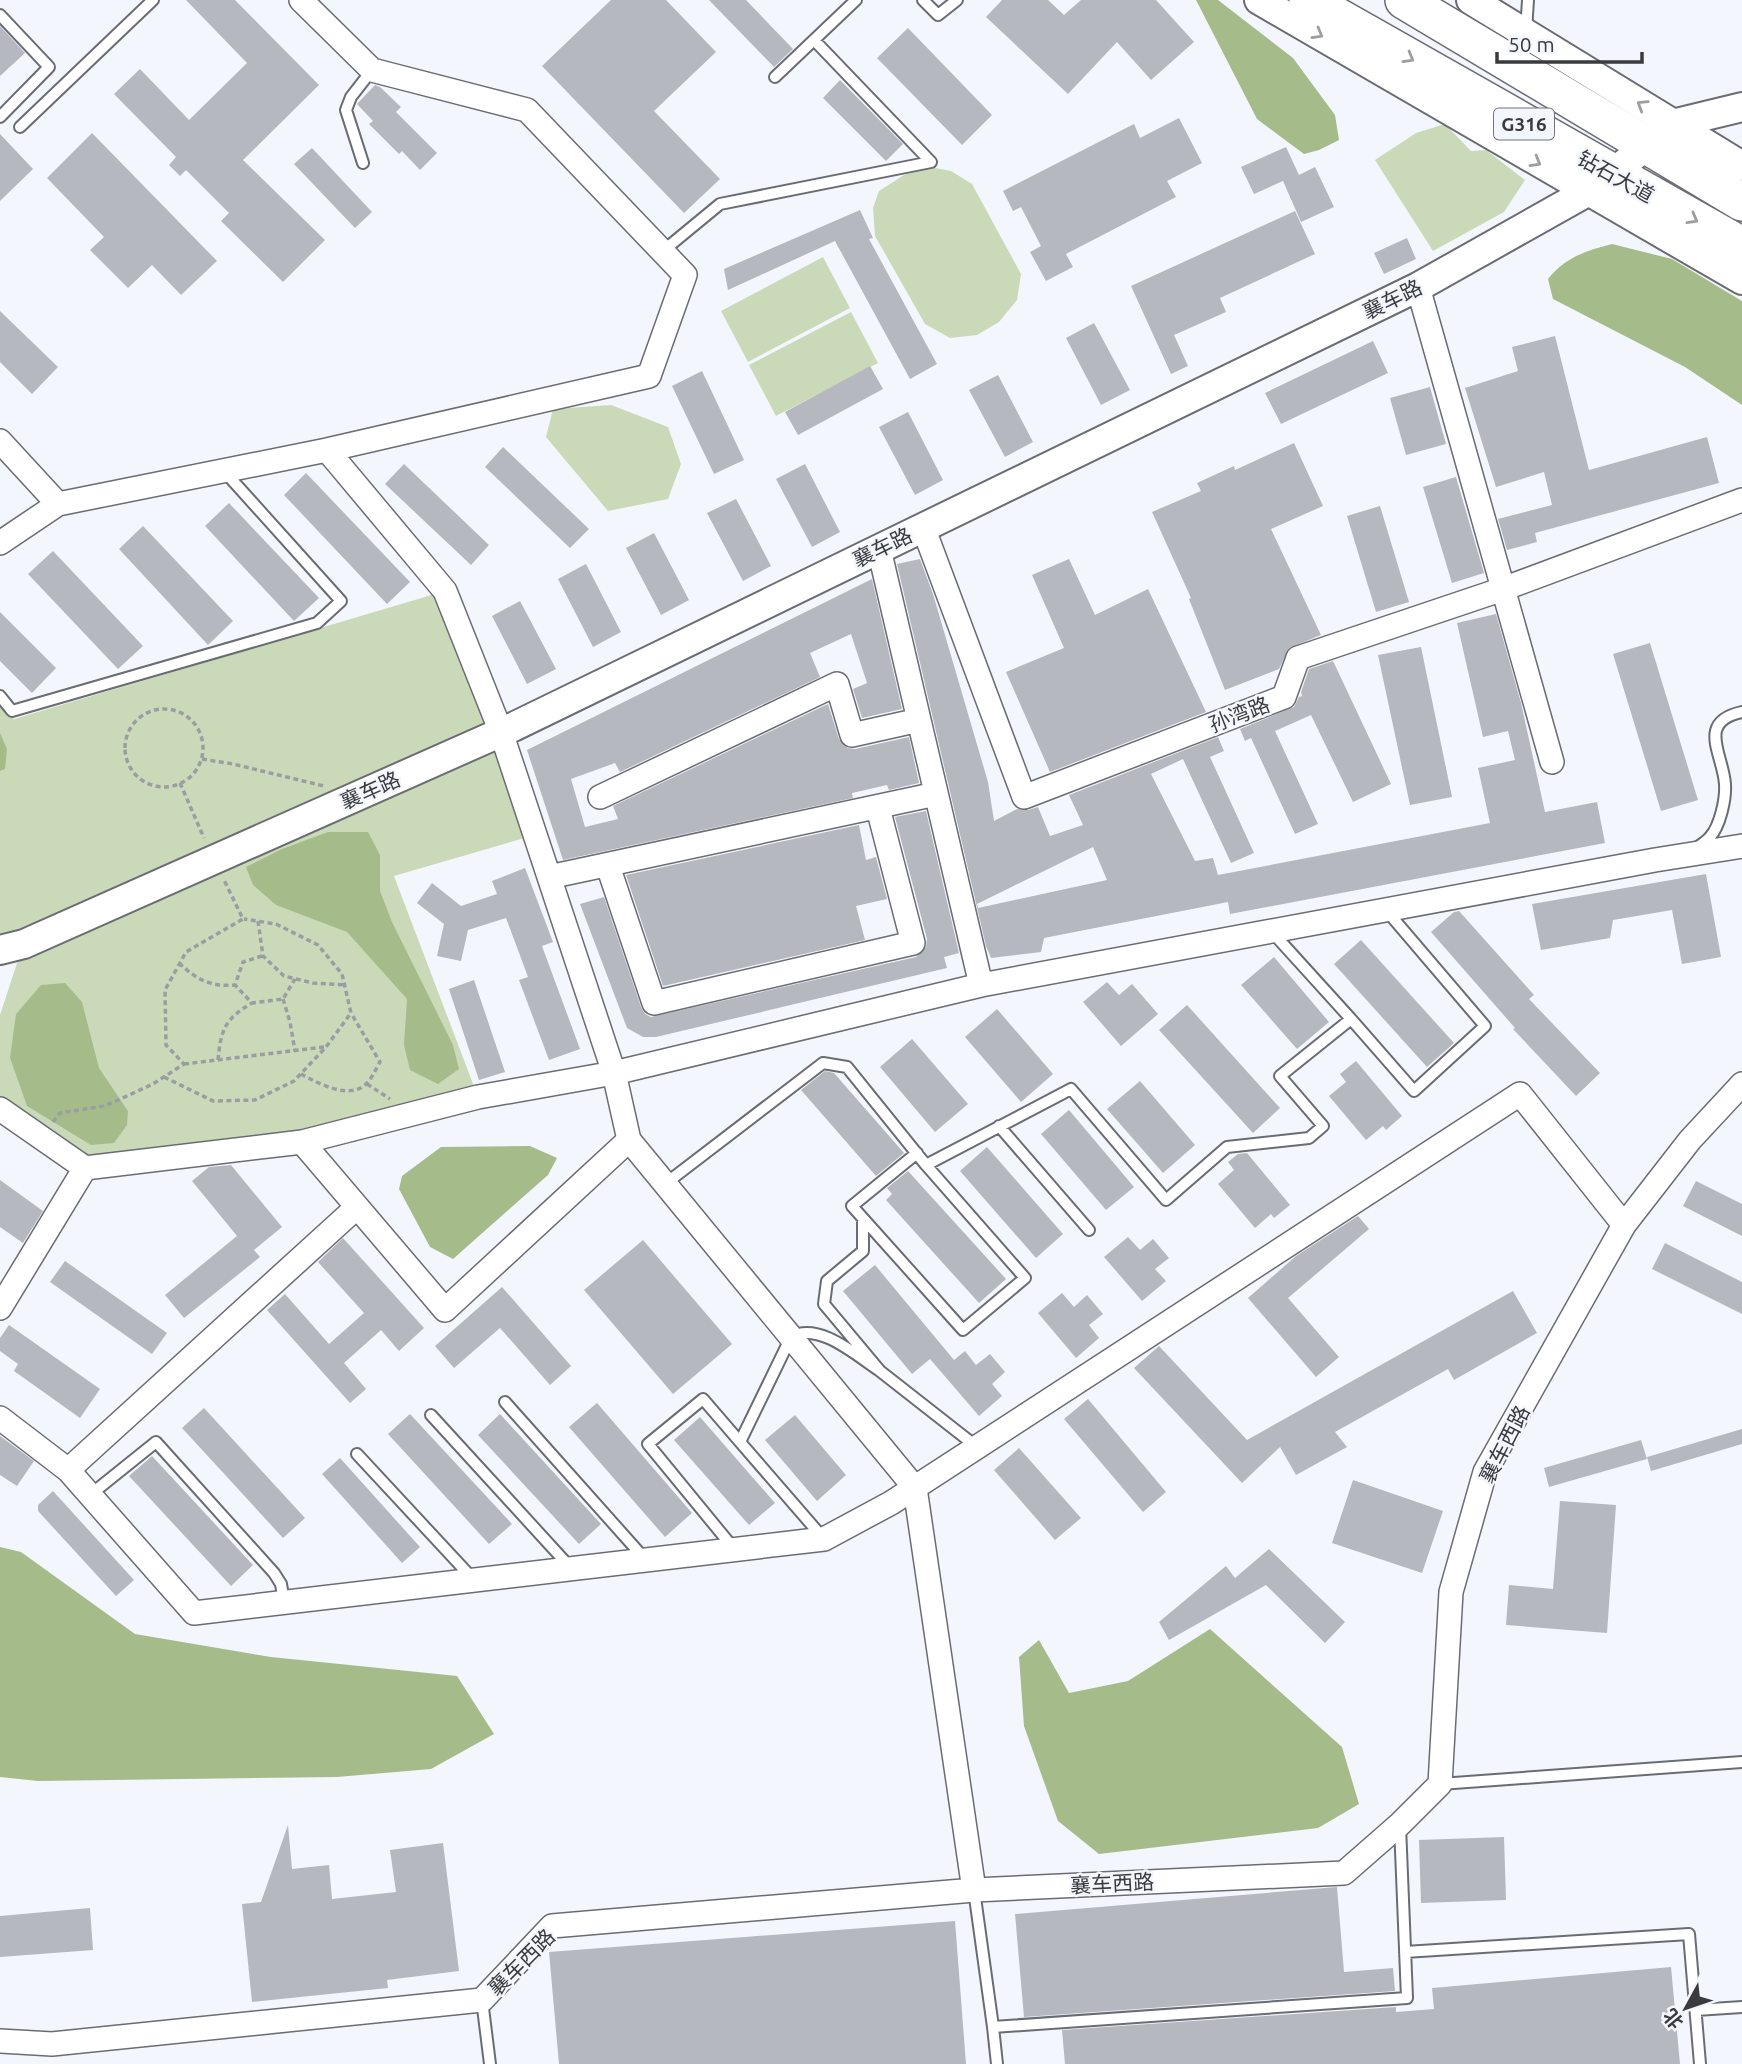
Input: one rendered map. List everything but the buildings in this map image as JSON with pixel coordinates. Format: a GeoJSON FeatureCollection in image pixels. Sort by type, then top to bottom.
{"type":"FeatureCollection","features":[{"type":"Feature","properties":{"kind":"highway","name":"钻石大道"},"geometry":{"type":"LineString","coordinates":[[1308,0],[1600,183],[1742,246]]}},
{"type":"Feature","properties":{"kind":"highway","name":"钻石大道"},"geometry":{"type":"LineString","coordinates":[[1404,0],[1659,135],[1742,202]]}},
{"type":"Feature","properties":{"kind":"street"},"geometry":{"type":"LineString","coordinates":[[0,543],[58,504],[327,450],[649,376],[685,275],[663,251],[527,110],[372,70],[302,0]]}},
{"type":"Feature","properties":{"kind":"street"},"geometry":{"type":"LineString","coordinates":[[1259,0],[1600,183],[1742,280]]}},
{"type":"Feature","properties":{"kind":"street"},"geometry":{"type":"LineString","coordinates":[[1471,0],[1526,34],[1659,135],[1742,166]]}},
{"type":"Feature","properties":{"kind":"street","name":"襄车路"},"geometry":{"type":"LineString","coordinates":[[0,950],[24,944],[501,732],[1418,287],[1600,183],[1659,135],[1742,107]]}},
{"type":"Feature","properties":{"kind":"street"},"geometry":{"type":"LineString","coordinates":[[1418,287],[1552,762]]}},
{"type":"Feature","properties":{"kind":"street"},"geometry":{"type":"LineString","coordinates":[[0,441],[58,504]]}},
{"type":"Feature","properties":{"kind":"street"},"geometry":{"type":"LineString","coordinates":[[327,450],[445,591],[501,732],[614,1073],[629,1140],[915,1488],[974,1890]]}},
{"type":"Feature","properties":{"kind":"street","name":"孙湾路"},"geometry":{"type":"LineString","coordinates":[[923,527],[1024,797],[1284,697],[1297,658],[1503,589],[1742,500]]}},
{"type":"Feature","properties":{"kind":"street"},"geometry":{"type":"LineString","coordinates":[[879,549],[981,985]]}},
{"type":"Feature","properties":{"kind":"street"},"geometry":{"type":"LineString","coordinates":[[600,797],[837,684],[852,734],[919,720]]}},
{"type":"Feature","properties":{"kind":"street"},"geometry":{"type":"LineString","coordinates":[[549,877],[936,794]]}},
{"type":"Feature","properties":{"kind":"street"},"geometry":{"type":"LineString","coordinates":[[608,866],[654,1003],[913,943],[878,808]]}},
{"type":"Feature","properties":{"kind":"street"},"geometry":{"type":"LineString","coordinates":[[0,1109],[85,1168],[302,1142],[478,1097],[614,1073],[981,985],[1742,846]]}},
{"type":"Feature","properties":{"kind":"street","name":"襄车西路"},"geometry":{"type":"LineString","coordinates":[[0,2042],[52,2044],[482,2000],[552,1926],[974,1890],[1345,1872],[1400,1824],[1440,1784],[1451,1592],[1485,1472],[1624,1225],[1690,1140],[1742,1084]]}},
{"type":"Feature","properties":{"kind":"street"},"geometry":{"type":"LineString","coordinates":[[0,1418],[68,1470],[194,1613],[735,1550],[824,1539],[891,1503],[1520,1094],[1624,1225]]}},
{"type":"Feature","properties":{"kind":"street"},"geometry":{"type":"LineString","coordinates":[[302,1142],[445,1310],[629,1140]]}},
{"type":"Feature","properties":{"kind":"street"},"geometry":{"type":"LineString","coordinates":[[0,1308],[85,1168]]}},
{"type":"Feature","properties":{"kind":"street"},"geometry":{"type":"LineString","coordinates":[[68,1470],[356,1207]]}},
{"type":"Feature","properties":{"kind":"lane"},"geometry":{"type":"LineString","coordinates":[[20,127],[153,0]]}},
{"type":"Feature","properties":{"kind":"lane"},"geometry":{"type":"LineString","coordinates":[[775,76],[856,0]]}},
{"type":"Feature","properties":{"kind":"lane"},"geometry":{"type":"LineString","coordinates":[[923,0],[938,15],[957,0]]}},
{"type":"Feature","properties":{"kind":"lane"},"geometry":{"type":"LineString","coordinates":[[1526,34],[1528,0]]}},
{"type":"Feature","properties":{"kind":"lane"},"geometry":{"type":"LineString","coordinates":[[0,15],[49,68],[0,117]]}},
{"type":"Feature","properties":{"kind":"lane"},"geometry":{"type":"LineString","coordinates":[[663,251],[720,204],[931,162],[814,40]]}},
{"type":"Feature","properties":{"kind":"lane"},"geometry":{"type":"LineString","coordinates":[[363,163],[346,110],[351,97],[372,70]]}},
{"type":"Feature","properties":{"kind":"lane"},"geometry":{"type":"LineString","coordinates":[[0,696],[12,710],[25,707],[317,623],[341,601],[224,471]]}},
{"type":"Feature","properties":{"kind":"lane"},"geometry":{"type":"LineString","coordinates":[[1689,854],[1712,835],[1722,810],[1725,785],[1714,736],[1719,723],[1730,715],[1742,712]]}},
{"type":"Feature","properties":{"kind":"lane"},"geometry":{"type":"LineString","coordinates":[[1272,931],[1414,1091],[1485,1026],[1386,910]]}},
{"type":"Feature","properties":{"kind":"lane"},"geometry":{"type":"LineString","coordinates":[[926,1165],[1071,1089],[1166,1200],[1227,1147],[1309,1138],[1323,1126],[1280,1076],[1351,1019]]}},
{"type":"Feature","properties":{"kind":"lane"},"geometry":{"type":"LineString","coordinates":[[665,1184],[823,1063],[847,1067],[917,1153],[926,1165],[1025,1278],[963,1330],[852,1206],[917,1153]]}},
{"type":"Feature","properties":{"kind":"lane"},"geometry":{"type":"LineString","coordinates":[[999,1126],[1089,1230]]}},
{"type":"Feature","properties":{"kind":"lane"},"geometry":{"type":"LineString","coordinates":[[863,1219],[863,1251],[827,1281],[824,1304],[880,1371]]}},
{"type":"Feature","properties":{"kind":"lane"},"geometry":{"type":"LineString","coordinates":[[740,1442],[791,1337],[798,1333],[821,1333],[880,1371],[978,1447]]}},
{"type":"Feature","properties":{"kind":"lane"},"geometry":{"type":"LineString","coordinates":[[735,1550],[648,1444],[703,1399],[824,1539]]}},
{"type":"Feature","properties":{"kind":"lane"},"geometry":{"type":"LineString","coordinates":[[505,1402],[646,1560]]}},
{"type":"Feature","properties":{"kind":"lane"},"geometry":{"type":"LineString","coordinates":[[431,1415],[572,1569]]}},
{"type":"Feature","properties":{"kind":"lane"},"geometry":{"type":"LineString","coordinates":[[90,1495],[156,1442],[274,1573],[281,1584],[285,1602]]}},
{"type":"Feature","properties":{"kind":"lane"},"geometry":{"type":"LineString","coordinates":[[357,1454],[474,1580]]}},
{"type":"Feature","properties":{"kind":"lane"},"geometry":{"type":"LineString","coordinates":[[1440,1784],[1742,1762]]}},
{"type":"Feature","properties":{"kind":"lane"},"geometry":{"type":"LineString","coordinates":[[993,2026],[1407,1998],[1400,1824]]}},
{"type":"Feature","properties":{"kind":"lane"},"geometry":{"type":"LineString","coordinates":[[974,1890],[997,2064]]}},
{"type":"Feature","properties":{"kind":"lane"},"geometry":{"type":"LineString","coordinates":[[1405,1952],[1689,1934],[1700,2064]]}},
{"type":"Feature","properties":{"kind":"lane"},"geometry":{"type":"LineString","coordinates":[[482,2000],[490,2064]]}},
{"type":"Feature","properties":{"kind":"lane"},"geometry":{"type":"LineString","coordinates":[[1696,2010],[1742,2007]]}},
{"type":"Feature","properties":{"kind":"path"},"geometry":{"type":"LineString","coordinates":[[158,709],[171,709],[194,722],[201,733],[202,759],[197,769],[180,783],[168,787],[155,785],[142,780],[133,771],[125,746],[128,733],[135,722],[145,714],[158,709]]}},
{"type":"Feature","properties":{"kind":"path"},"geometry":{"type":"LineString","coordinates":[[202,759],[360,794]]}},
{"type":"Feature","properties":{"kind":"path"},"geometry":{"type":"LineString","coordinates":[[180,783],[243,919]]}},
{"type":"Feature","properties":{"kind":"path"},"geometry":{"type":"LineString","coordinates":[[184,1064],[166,1045],[165,990],[186,952],[243,919],[276,924],[318,945],[342,974],[351,1013],[380,1062],[367,1084],[351,1090],[330,1089],[301,1074]]}},
{"type":"Feature","properties":{"kind":"path"},"geometry":{"type":"LineString","coordinates":[[258,921],[263,956],[284,976],[313,984],[345,985]]}},
{"type":"Feature","properties":{"kind":"path"},"geometry":{"type":"LineString","coordinates":[[235,985],[243,962],[263,956]]}},
{"type":"Feature","properties":{"kind":"path"},"geometry":{"type":"LineString","coordinates":[[179,963],[196,979],[218,986],[235,985]]}},
{"type":"Feature","properties":{"kind":"path"},"geometry":{"type":"LineString","coordinates":[[295,979],[283,999],[295,1051]]}},
{"type":"Feature","properties":{"kind":"path"},"geometry":{"type":"LineString","coordinates":[[235,985],[252,1003]]}},
{"type":"Feature","properties":{"kind":"path"},"geometry":{"type":"LineString","coordinates":[[218,1060],[220,1034],[237,1012],[252,1003],[283,999]]}},
{"type":"Feature","properties":{"kind":"path"},"geometry":{"type":"LineString","coordinates":[[164,1077],[213,1101],[255,1100],[294,1081],[326,1047],[351,1013]]}},
{"type":"Feature","properties":{"kind":"path"},"geometry":{"type":"LineString","coordinates":[[41,1137],[60,1113],[104,1106],[164,1077],[184,1064],[326,1047]]}},
{"type":"Feature","properties":{"kind":"green space"},"geometry":{"type":"Polygon","coordinates":[[[1196,0],[1218,0],[1293,58],[1335,115],[1339,140],[1304,154],[1257,119],[1196,0]]]}},
{"type":"Feature","properties":{"kind":"green space"},"geometry":{"type":"Polygon","coordinates":[[[1445,124],[1471,151],[1486,150],[1525,180],[1504,212],[1433,251],[1375,160],[1416,133],[1445,124]]]}},
{"type":"Feature","properties":{"kind":"green space"},"geometry":{"type":"Polygon","coordinates":[[[925,166],[951,171],[972,184],[1021,274],[1017,300],[999,322],[977,335],[950,338],[925,324],[875,236],[873,208],[879,191],[904,175],[925,166]]]}},
{"type":"Feature","properties":{"kind":"green space"},"geometry":{"type":"Polygon","coordinates":[[[1612,244],[1672,259],[1742,301],[1742,405],[1685,367],[1553,299],[1548,279],[1555,271],[1577,256],[1612,244]]]}},
{"type":"Feature","properties":{"kind":"green space"},"geometry":{"type":"Polygon","coordinates":[[[823,257],[850,308],[748,362],[721,311],[823,257]]]}},
{"type":"Feature","properties":{"kind":"green space"},"geometry":{"type":"Polygon","coordinates":[[[851,312],[878,363],[776,416],[749,365],[851,312]]]}},
{"type":"Feature","properties":{"kind":"green space"},"geometry":{"type":"Polygon","coordinates":[[[611,405],[668,427],[681,464],[668,499],[608,511],[546,437],[553,409],[611,405]]]}},
{"type":"Feature","properties":{"kind":"green space"},"geometry":{"type":"Polygon","coordinates":[[[445,591],[535,835],[394,876],[478,1097],[302,1142],[85,1168],[0,1109],[0,1015],[23,945],[0,936],[0,707],[14,719],[445,591]]]}},
{"type":"Feature","properties":{"kind":"green space"},"geometry":{"type":"Polygon","coordinates":[[[0,733],[7,749],[5,769],[0,771],[0,733]]]}},
{"type":"Feature","properties":{"kind":"green space"},"geometry":{"type":"Polygon","coordinates":[[[328,832],[368,832],[380,855],[380,891],[392,922],[453,1045],[459,1069],[438,1084],[410,1070],[404,1045],[407,999],[347,932],[276,905],[253,885],[246,867],[282,849],[328,832]]]}},
{"type":"Feature","properties":{"kind":"green space"},"geometry":{"type":"Polygon","coordinates":[[[65,983],[82,1002],[99,1068],[128,1111],[127,1125],[114,1143],[91,1145],[27,1106],[10,1058],[16,1014],[41,985],[65,983]]]}},
{"type":"Feature","properties":{"kind":"green space"},"geometry":{"type":"Polygon","coordinates":[[[530,1146],[557,1158],[548,1175],[453,1259],[430,1247],[399,1189],[402,1176],[441,1147],[530,1146]]]}},
{"type":"Feature","properties":{"kind":"green space"},"geometry":{"type":"Polygon","coordinates":[[[0,1547],[21,1552],[135,1634],[271,1657],[457,1676],[494,1734],[431,1769],[337,1777],[38,1781],[0,1777],[0,1547]]]}},
{"type":"Feature","properties":{"kind":"green space"},"geometry":{"type":"Polygon","coordinates":[[[1210,1629],[1342,1747],[1359,1804],[1318,1828],[1099,1854],[1058,1821],[1024,1726],[1019,1657],[1039,1640],[1069,1693],[1128,1681],[1210,1629]]]}}]}
